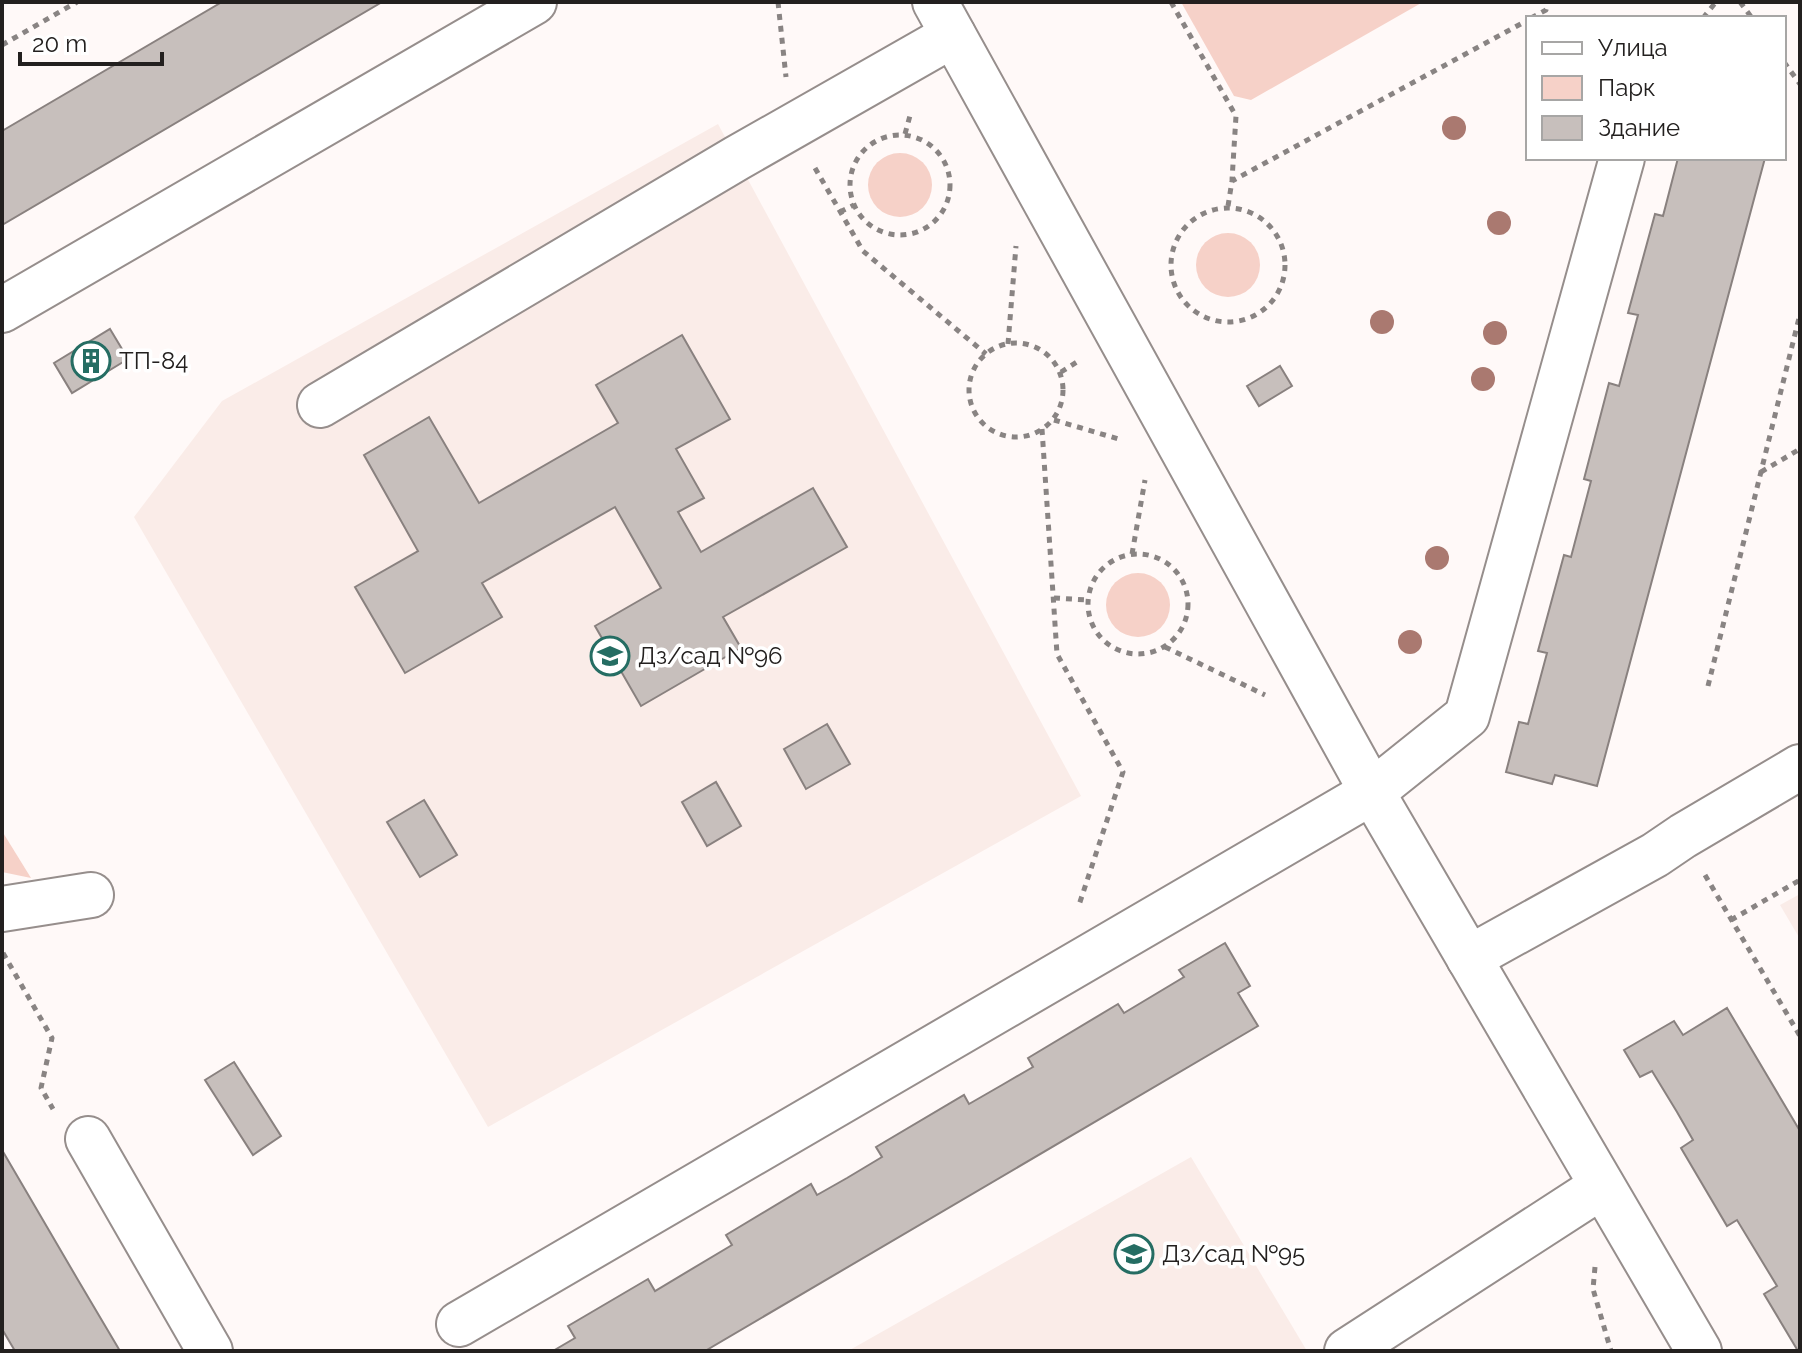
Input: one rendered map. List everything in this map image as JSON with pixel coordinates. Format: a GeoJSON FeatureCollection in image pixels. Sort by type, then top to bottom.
{"type":"FeatureCollection","features":[{"type":"Feature","properties":{"kind":"lane"},"geometry":{"type":"LineString","coordinates":[[2,310],[534,2]]}},
{"type":"Feature","properties":{"kind":"lane"},"geometry":{"type":"LineString","coordinates":[[320,405],[791,127],[944,19],[1372,792],[1699,1351]]}},
{"type":"Feature","properties":{"kind":"lane"},"geometry":{"type":"LineString","coordinates":[[459,1324],[1372,792],[1467,716],[1621,160]]}},
{"type":"Feature","properties":{"kind":"lane"},"geometry":{"type":"LineString","coordinates":[[1469,958],[1655,855],[1800,767]]}},
{"type":"Feature","properties":{"kind":"lane"},"geometry":{"type":"LineString","coordinates":[[2,909],[91,895]]}},
{"type":"Feature","properties":{"kind":"lane"},"geometry":{"type":"LineString","coordinates":[[88,1139],[210,1351]]}},
{"type":"Feature","properties":{"kind":"lane"},"geometry":{"type":"LineString","coordinates":[[1347,1351],[1602,1186]]}},
{"type":"Feature","properties":{"kind":"path"},"geometry":{"type":"LineString","coordinates":[[2,45],[77,2]]}},
{"type":"Feature","properties":{"kind":"path"},"geometry":{"type":"LineString","coordinates":[[778,2],[791,127],[863,251],[986,354]]}},
{"type":"Feature","properties":{"kind":"path"},"geometry":{"type":"LineString","coordinates":[[1171,2],[1236,116],[1228,206]]}},
{"type":"Feature","properties":{"kind":"path"},"geometry":{"type":"LineString","coordinates":[[1535,16],[1546,10],[1548,2]]}},
{"type":"Feature","properties":{"kind":"path"},"geometry":{"type":"LineString","coordinates":[[1232,181],[1526,21]]}},
{"type":"Feature","properties":{"kind":"path"},"geometry":{"type":"LineString","coordinates":[[1786,65],[1800,84]]}},
{"type":"Feature","properties":{"kind":"path"},"geometry":{"type":"LineString","coordinates":[[905,134],[927,141],[944,157],[951,178],[949,201],[938,221],[918,233],[895,236],[874,229],[854,205],[849,192],[852,169],[864,150],[882,137],[905,134]]}},
{"type":"Feature","properties":{"kind":"path"},"geometry":{"type":"LineString","coordinates":[[840,212],[854,205]]}},
{"type":"Feature","properties":{"kind":"path"},"geometry":{"type":"LineString","coordinates":[[1228,206],[1254,212],[1274,228],[1285,251],[1285,277],[1274,300],[1254,317],[1229,323],[1203,317],[1183,302],[1172,278],[1172,252],[1183,229],[1203,212],[1228,206]]}},
{"type":"Feature","properties":{"kind":"path"},"geometry":{"type":"LineString","coordinates":[[1008,344],[1017,236]]}},
{"type":"Feature","properties":{"kind":"path"},"geometry":{"type":"LineString","coordinates":[[1708,686],[1800,314]]}},
{"type":"Feature","properties":{"kind":"path"},"geometry":{"type":"LineString","coordinates":[[1023,342],[1046,352],[1061,372],[1064,397],[1054,420],[1034,435],[1009,438],[987,429],[971,409],[968,384],[978,361],[997,346],[1008,344],[1023,342]]}},
{"type":"Feature","properties":{"kind":"path"},"geometry":{"type":"LineString","coordinates":[[1042,429],[1057,654],[1123,772],[1055,976]]}},
{"type":"Feature","properties":{"kind":"path"},"geometry":{"type":"LineString","coordinates":[[1761,472],[1800,449]]}},
{"type":"Feature","properties":{"kind":"path"},"geometry":{"type":"LineString","coordinates":[[1132,554],[1145,478]]}},
{"type":"Feature","properties":{"kind":"path"},"geometry":{"type":"LineString","coordinates":[[1132,554],[1154,556],[1173,568],[1185,587],[1188,609],[1181,631],[1165,647],[1144,655],[1121,652],[1102,641],[1090,622],[1088,600],[1095,578],[1111,562],[1132,554]]}},
{"type":"Feature","properties":{"kind":"path"},"geometry":{"type":"LineString","coordinates":[[1054,598],[1088,600]]}},
{"type":"Feature","properties":{"kind":"path"},"geometry":{"type":"LineString","coordinates":[[1165,647],[1275,699]]}},
{"type":"Feature","properties":{"kind":"path"},"geometry":{"type":"LineString","coordinates":[[1683,836],[1800,1036]]}},
{"type":"Feature","properties":{"kind":"path"},"geometry":{"type":"LineString","coordinates":[[1731,920],[1800,880]]}},
{"type":"Feature","properties":{"kind":"shaded area","name":"Дз/сад №96"},"geometry":{"type":"Polygon","coordinates":[[[718,124],[1081,796],[488,1127],[134,517],[222,401],[718,124]]]}},
{"type":"Feature","properties":{"kind":"shaded area"},"geometry":{"type":"Polygon","coordinates":[[[1800,894],[1800,939],[1780,905],[1800,894]]]}},
{"type":"Feature","properties":{"kind":"shaded area","name":"Дз/сад №95"},"geometry":{"type":"Polygon","coordinates":[[[1191,1157],[1307,1351],[848,1351],[1191,1157]]]}},
{"type":"Feature","properties":{"kind":"green space"},"geometry":{"type":"Polygon","coordinates":[[[1181,2],[1423,2],[1251,100],[1234,96],[1181,2]]]}},
{"type":"Feature","properties":{"kind":"green space"},"geometry":{"type":"Polygon","coordinates":[[[894,153],[906,153],[923,162],[930,173],[930,197],[923,208],[906,217],[894,217],[882,212],[873,203],[868,191],[868,179],[873,167],[882,158],[894,153]]]}},
{"type":"Feature","properties":{"kind":"green space"},"geometry":{"type":"Polygon","coordinates":[[[1222,233],[1234,233],[1251,242],[1258,253],[1258,277],[1251,288],[1234,297],[1222,297],[1210,292],[1201,283],[1196,271],[1196,259],[1201,247],[1210,238],[1222,233]]]}},
{"type":"Feature","properties":{"kind":"green space"},"geometry":{"type":"Polygon","coordinates":[[[1138,573],[1150,575],[1161,582],[1168,593],[1168,617],[1161,628],[1150,635],[1138,637],[1126,635],[1115,628],[1108,617],[1106,605],[1108,593],[1115,582],[1126,575],[1138,573]]]}},
{"type":"Feature","properties":{"kind":"green space"},"geometry":{"type":"Polygon","coordinates":[[[2,831],[31,878],[2,872],[2,831]]]}},
{"type":"Feature","properties":{"kind":"building"},"geometry":{"type":"Polygon","coordinates":[[[222,2],[382,2],[2,225],[2,131],[222,2]]]}},
{"type":"Feature","properties":{"kind":"building"},"geometry":{"type":"Polygon","coordinates":[[[1677,160],[1764,160],[1597,786],[1555,775],[1552,784],[1506,772],[1519,722],[1528,724],[1547,653],[1538,651],[1564,555],[1571,557],[1591,481],[1584,479],[1609,383],[1619,386],[1638,315],[1628,313],[1655,214],[1663,216],[1677,160]]]}},
{"type":"Feature","properties":{"kind":"building","name":"ТП-84"},"geometry":{"type":"Polygon","coordinates":[[[110,329],[128,359],[72,393],[54,363],[110,329]]]}},
{"type":"Feature","properties":{"kind":"building"},"geometry":{"type":"Polygon","coordinates":[[[682,335],[730,419],[676,449],[704,498],[678,512],[701,552],[813,488],[847,547],[723,617],[741,648],[641,706],[595,626],[661,588],[615,507],[482,583],[502,617],[405,673],[355,587],[418,551],[364,455],[429,417],[479,503],[618,423],[596,385],[682,335]]]}},
{"type":"Feature","properties":{"kind":"building"},"geometry":{"type":"Polygon","coordinates":[[[1280,366],[1292,386],[1259,406],[1247,386],[1280,366]]]}},
{"type":"Feature","properties":{"kind":"building"},"geometry":{"type":"Polygon","coordinates":[[[827,724],[850,764],[806,789],[784,749],[827,724]]]}},
{"type":"Feature","properties":{"kind":"building"},"geometry":{"type":"Polygon","coordinates":[[[716,782],[741,826],[707,846],[682,802],[716,782]]]}},
{"type":"Feature","properties":{"kind":"building"},"geometry":{"type":"Polygon","coordinates":[[[424,800],[457,855],[420,877],[387,822],[424,800]]]}},
{"type":"Feature","properties":{"kind":"building"},"geometry":{"type":"Polygon","coordinates":[[[1225,943],[1250,986],[1238,993],[1258,1026],[705,1351],[553,1351],[575,1338],[568,1326],[648,1279],[655,1291],[732,1245],[726,1235],[811,1184],[817,1195],[847,1178],[882,1157],[876,1147],[964,1095],[969,1104],[1033,1067],[1028,1058],[1118,1004],[1124,1013],[1184,977],[1179,970],[1225,943]]]}},
{"type":"Feature","properties":{"kind":"building"},"geometry":{"type":"Polygon","coordinates":[[[1727,1008],[1800,1131],[1800,1351],[1764,1294],[1777,1286],[1737,1220],[1727,1226],[1681,1148],[1693,1140],[1677,1112],[1652,1071],[1640,1077],[1624,1050],[1674,1021],[1683,1035],[1727,1008]]]}},
{"type":"Feature","properties":{"kind":"building"},"geometry":{"type":"Polygon","coordinates":[[[234,1062],[281,1136],[253,1155],[205,1080],[234,1062]]]}},
{"type":"Feature","properties":{"kind":"building"},"geometry":{"type":"Polygon","coordinates":[[[2,1150],[120,1351],[15,1351],[2,1329],[2,1150]]]}},
{"type":"Feature","properties":{"kind":"place","name":"ТП-84"},"geometry":{"type":"Point","coordinates":[91,361]}},
{"type":"Feature","properties":{"kind":"place","name":"Дз/сад №96"},"geometry":{"type":"Point","coordinates":[610,656]}},
{"type":"Feature","properties":{"kind":"place","name":"Дз/сад №95"},"geometry":{"type":"Point","coordinates":[1134,1254]}}]}
